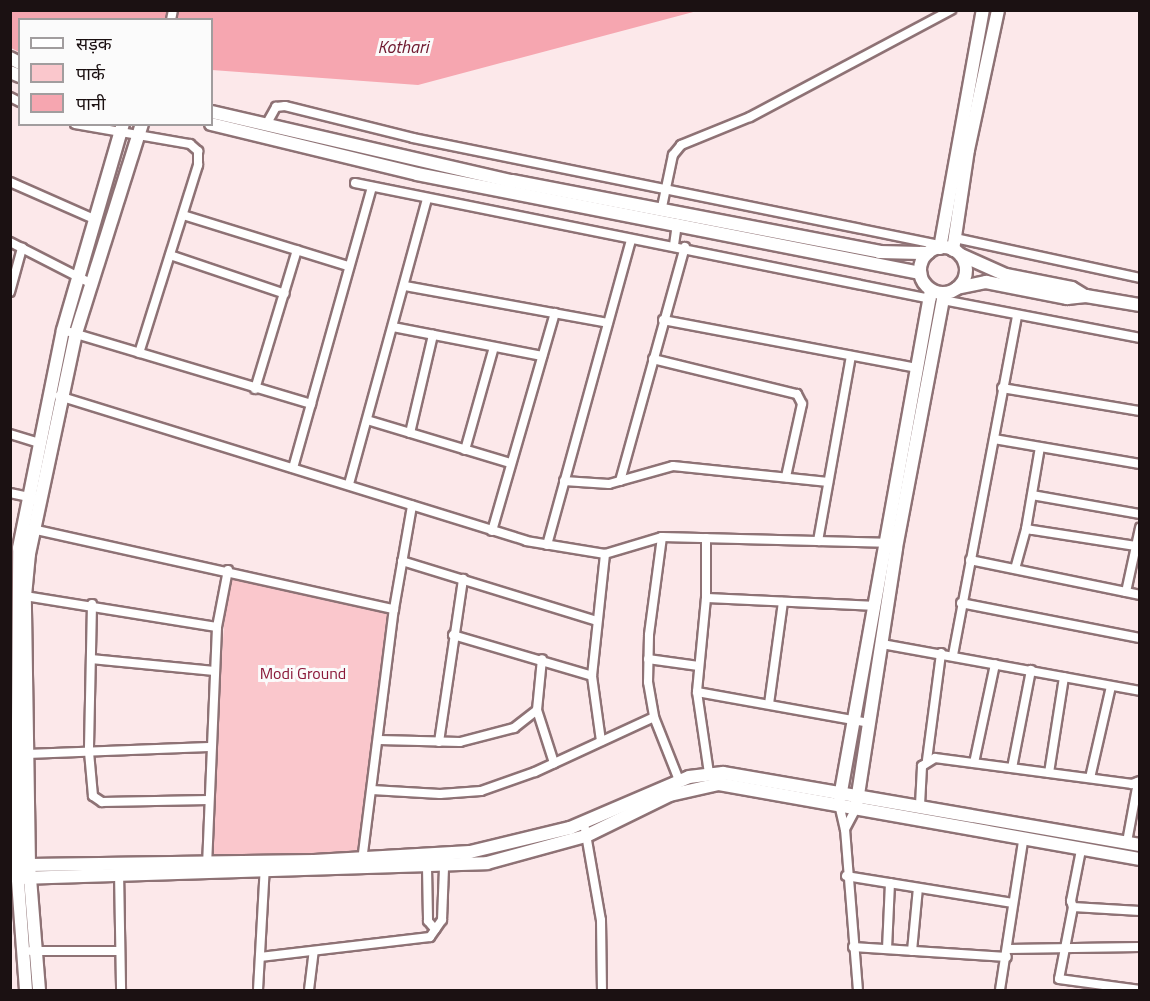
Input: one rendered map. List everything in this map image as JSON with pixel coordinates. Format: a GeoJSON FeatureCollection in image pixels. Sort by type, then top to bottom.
{"type":"FeatureCollection","features":[{"type":"Feature","properties":{"kind":"main road"},"geometry":{"type":"LineString","coordinates":[[920,273],[936,248],[983,10]]}},
{"type":"Feature","properties":{"kind":"main road"},"geometry":{"type":"LineString","coordinates":[[957,288],[966,272],[956,247],[968,150],[998,10]]}},
{"type":"Feature","properties":{"kind":"main road"},"geometry":{"type":"LineString","coordinates":[[213,112],[420,162],[662,207],[818,245],[920,273],[937,296],[857,801]]}},
{"type":"Feature","properties":{"kind":"main road"},"geometry":{"type":"LineString","coordinates":[[213,124],[417,174],[677,223],[879,252],[956,247],[1006,275],[1072,288],[1086,296]]}},
{"type":"Feature","properties":{"kind":"main road"},"geometry":{"type":"LineString","coordinates":[[70,331],[92,284],[141,126]]}},
{"type":"Feature","properties":{"kind":"main road"},"geometry":{"type":"LineString","coordinates":[[39,990],[19,872],[13,662],[19,548],[33,498],[80,278],[122,130]]}},
{"type":"Feature","properties":{"kind":"main road"},"geometry":{"type":"LineString","coordinates":[[937,296],[957,288],[986,282],[1067,298],[1086,296],[1140,305]]}},
{"type":"Feature","properties":{"kind":"main road"},"geometry":{"type":"LineString","coordinates":[[840,798],[851,720],[918,368],[937,296]]}},
{"type":"Feature","properties":{"kind":"main road"},"geometry":{"type":"LineString","coordinates":[[18,811],[27,754],[25,596],[33,498],[40,443],[55,395]]}},
{"type":"Feature","properties":{"kind":"main road"},"geometry":{"type":"LineString","coordinates":[[19,872],[362,863],[503,848],[584,823],[679,780],[709,773],[857,801],[1023,841],[1140,859]]}},
{"type":"Feature","properties":{"kind":"main road"},"geometry":{"type":"LineString","coordinates":[[362,863],[444,867],[507,859],[586,836],[670,795],[709,784],[840,798]]}},
{"type":"Feature","properties":{"kind":"main road"},"geometry":{"type":"LineString","coordinates":[[857,801],[920,805],[1140,845]]}},
{"type":"Feature","properties":{"kind":"main road"},"geometry":{"type":"LineString","coordinates":[[26,990],[31,951]]}},
{"type":"Feature","properties":{"kind":"street"},"geometry":{"type":"LineString","coordinates":[[662,207],[673,155],[681,145],[750,117],[951,10]]}},
{"type":"Feature","properties":{"kind":"street"},"geometry":{"type":"LineString","coordinates":[[266,125],[276,107],[285,106],[413,138],[665,187],[936,248]]}},
{"type":"Feature","properties":{"kind":"street"},"geometry":{"type":"LineString","coordinates":[[91,126],[122,130],[138,137],[190,144],[198,151],[198,165],[139,353]]}},
{"type":"Feature","properties":{"kind":"street"},"geometry":{"type":"LineString","coordinates":[[10,182],[96,220]]}},
{"type":"Feature","properties":{"kind":"street"},"geometry":{"type":"LineString","coordinates":[[355,183],[426,199],[685,246],[937,296],[1017,315],[1140,338]]}},
{"type":"Feature","properties":{"kind":"street"},"geometry":{"type":"LineString","coordinates":[[293,468],[372,187]]}},
{"type":"Feature","properties":{"kind":"street"},"geometry":{"type":"LineString","coordinates":[[349,484],[405,286],[426,199]]}},
{"type":"Feature","properties":{"kind":"street"},"geometry":{"type":"LineString","coordinates":[[183,214],[348,266]]}},
{"type":"Feature","properties":{"kind":"street"},"geometry":{"type":"LineString","coordinates":[[674,245],[677,223]]}},
{"type":"Feature","properties":{"kind":"street"},"geometry":{"type":"LineString","coordinates":[[547,544],[631,238]]}},
{"type":"Feature","properties":{"kind":"street"},"geometry":{"type":"LineString","coordinates":[[10,242],[92,284]]}},
{"type":"Feature","properties":{"kind":"street"},"geometry":{"type":"LineString","coordinates":[[620,481],[685,246]]}},
{"type":"Feature","properties":{"kind":"street"},"geometry":{"type":"LineString","coordinates":[[956,247],[1140,278]]}},
{"type":"Feature","properties":{"kind":"street"},"geometry":{"type":"LineString","coordinates":[[10,292],[22,248]]}},
{"type":"Feature","properties":{"kind":"street"},"geometry":{"type":"LineString","coordinates":[[255,389],[297,250]]}},
{"type":"Feature","properties":{"kind":"street"},"geometry":{"type":"LineString","coordinates":[[170,255],[285,294]]}},
{"type":"Feature","properties":{"kind":"street"},"geometry":{"type":"LineString","coordinates":[[405,286],[608,323]]}},
{"type":"Feature","properties":{"kind":"street"},"geometry":{"type":"LineString","coordinates":[[492,531],[555,314]]}},
{"type":"Feature","properties":{"kind":"street"},"geometry":{"type":"LineString","coordinates":[[953,656],[961,603],[1017,315]]}},
{"type":"Feature","properties":{"kind":"street"},"geometry":{"type":"LineString","coordinates":[[663,320],[918,368]]}},
{"type":"Feature","properties":{"kind":"street"},"geometry":{"type":"LineString","coordinates":[[393,327],[542,356]]}},
{"type":"Feature","properties":{"kind":"street"},"geometry":{"type":"LineString","coordinates":[[70,331],[255,389],[312,404]]}},
{"type":"Feature","properties":{"kind":"street"},"geometry":{"type":"LineString","coordinates":[[410,433],[433,335]]}},
{"type":"Feature","properties":{"kind":"street"},"geometry":{"type":"LineString","coordinates":[[465,450],[494,347]]}},
{"type":"Feature","properties":{"kind":"street"},"geometry":{"type":"LineString","coordinates":[[818,541],[851,356]]}},
{"type":"Feature","properties":{"kind":"street"},"geometry":{"type":"LineString","coordinates":[[653,359],[797,394],[802,404],[786,477]]}},
{"type":"Feature","properties":{"kind":"street"},"geometry":{"type":"LineString","coordinates":[[1002,388],[1140,411]]}},
{"type":"Feature","properties":{"kind":"street"},"geometry":{"type":"LineString","coordinates":[[55,395],[349,484],[492,531],[547,544],[605,554],[662,537],[885,543]]}},
{"type":"Feature","properties":{"kind":"street"},"geometry":{"type":"LineString","coordinates":[[367,420],[510,463]]}},
{"type":"Feature","properties":{"kind":"street"},"geometry":{"type":"LineString","coordinates":[[10,434],[40,443]]}},
{"type":"Feature","properties":{"kind":"street"},"geometry":{"type":"LineString","coordinates":[[994,440],[1140,464]]}},
{"type":"Feature","properties":{"kind":"street"},"geometry":{"type":"LineString","coordinates":[[1015,569],[1026,529],[1040,447]]}},
{"type":"Feature","properties":{"kind":"street"},"geometry":{"type":"LineString","coordinates":[[564,481],[593,485],[620,481],[673,466],[828,482]]}},
{"type":"Feature","properties":{"kind":"street"},"geometry":{"type":"LineString","coordinates":[[10,493],[33,498]]}},
{"type":"Feature","properties":{"kind":"street"},"geometry":{"type":"LineString","coordinates":[[1032,495],[1140,514]]}},
{"type":"Feature","properties":{"kind":"street"},"geometry":{"type":"LineString","coordinates":[[362,863],[394,609],[412,506]]}},
{"type":"Feature","properties":{"kind":"street"},"geometry":{"type":"LineString","coordinates":[[1126,592],[1140,528]]}},
{"type":"Feature","properties":{"kind":"street"},"geometry":{"type":"LineString","coordinates":[[1026,529],[1136,546]]}},
{"type":"Feature","properties":{"kind":"street"},"geometry":{"type":"LineString","coordinates":[[32,530],[228,570],[394,609]]}},
{"type":"Feature","properties":{"kind":"street"},"geometry":{"type":"LineString","coordinates":[[662,537],[648,659],[654,717],[679,780]]}},
{"type":"Feature","properties":{"kind":"street"},"geometry":{"type":"LineString","coordinates":[[706,538],[706,598],[697,692],[709,773]]}},
{"type":"Feature","properties":{"kind":"street"},"geometry":{"type":"LineString","coordinates":[[601,741],[592,676],[605,554]]}},
{"type":"Feature","properties":{"kind":"street"},"geometry":{"type":"LineString","coordinates":[[970,560],[1140,595]]}},
{"type":"Feature","properties":{"kind":"street"},"geometry":{"type":"LineString","coordinates":[[402,561],[597,621]]}},
{"type":"Feature","properties":{"kind":"street"},"geometry":{"type":"LineString","coordinates":[[206,867],[210,800],[209,747],[217,627],[228,570]]}},
{"type":"Feature","properties":{"kind":"street"},"geometry":{"type":"LineString","coordinates":[[439,742],[453,635],[464,579]]}},
{"type":"Feature","properties":{"kind":"street"},"geometry":{"type":"LineString","coordinates":[[25,596],[92,604],[217,627]]}},
{"type":"Feature","properties":{"kind":"street"},"geometry":{"type":"LineString","coordinates":[[706,598],[873,606]]}},
{"type":"Feature","properties":{"kind":"street"},"geometry":{"type":"LineString","coordinates":[[769,704],[783,602]]}},
{"type":"Feature","properties":{"kind":"street"},"geometry":{"type":"LineString","coordinates":[[961,603],[1140,638]]}},
{"type":"Feature","properties":{"kind":"street"},"geometry":{"type":"LineString","coordinates":[[92,604],[89,752],[92,792],[98,801],[210,800]]}},
{"type":"Feature","properties":{"kind":"street"},"geometry":{"type":"LineString","coordinates":[[453,635],[542,659],[592,676]]}},
{"type":"Feature","properties":{"kind":"street"},"geometry":{"type":"LineString","coordinates":[[882,644],[1140,691]]}},
{"type":"Feature","properties":{"kind":"street"},"geometry":{"type":"LineString","coordinates":[[920,805],[922,766],[927,760],[941,653]]}},
{"type":"Feature","properties":{"kind":"street"},"geometry":{"type":"LineString","coordinates":[[91,659],[214,671]]}},
{"type":"Feature","properties":{"kind":"street"},"geometry":{"type":"LineString","coordinates":[[542,659],[537,710],[554,763]]}},
{"type":"Feature","properties":{"kind":"street"},"geometry":{"type":"LineString","coordinates":[[648,659],[699,666]]}},
{"type":"Feature","properties":{"kind":"street"},"geometry":{"type":"LineString","coordinates":[[974,763],[995,663]]}},
{"type":"Feature","properties":{"kind":"street"},"geometry":{"type":"LineString","coordinates":[[1012,768],[1031,670]]}},
{"type":"Feature","properties":{"kind":"street"},"geometry":{"type":"LineString","coordinates":[[1049,773],[1064,677]]}},
{"type":"Feature","properties":{"kind":"street"},"geometry":{"type":"LineString","coordinates":[[1090,778],[1112,686]]}},
{"type":"Feature","properties":{"kind":"street"},"geometry":{"type":"LineString","coordinates":[[697,692],[870,723]]}},
{"type":"Feature","properties":{"kind":"street"},"geometry":{"type":"LineString","coordinates":[[379,740],[439,742],[473,740],[514,728],[537,710]]}},
{"type":"Feature","properties":{"kind":"street"},"geometry":{"type":"LineString","coordinates":[[372,790],[464,794],[494,787],[554,763],[654,717]]}},
{"type":"Feature","properties":{"kind":"street"},"geometry":{"type":"LineString","coordinates":[[27,754],[209,747]]}},
{"type":"Feature","properties":{"kind":"street"},"geometry":{"type":"LineString","coordinates":[[927,760],[974,763],[1139,782],[1127,842]]}},
{"type":"Feature","properties":{"kind":"street"},"geometry":{"type":"LineString","coordinates":[[840,798],[845,829],[846,876],[859,990]]}},
{"type":"Feature","properties":{"kind":"street"},"geometry":{"type":"LineString","coordinates":[[845,829],[857,801]]}},
{"type":"Feature","properties":{"kind":"street"},"geometry":{"type":"LineString","coordinates":[[584,823],[601,920],[602,990]]}},
{"type":"Feature","properties":{"kind":"street"},"geometry":{"type":"LineString","coordinates":[[1000,990],[1008,953],[1023,841]]}},
{"type":"Feature","properties":{"kind":"street"},"geometry":{"type":"LineString","coordinates":[[1081,850],[1059,979],[1139,990],[1140,985]]}},
{"type":"Feature","properties":{"kind":"street"},"geometry":{"type":"LineString","coordinates":[[258,990],[265,866]]}},
{"type":"Feature","properties":{"kind":"street"},"geometry":{"type":"LineString","coordinates":[[427,867],[428,921],[435,929]]}},
{"type":"Feature","properties":{"kind":"street"},"geometry":{"type":"LineString","coordinates":[[260,957],[427,939],[442,921],[444,867]]}},
{"type":"Feature","properties":{"kind":"street"},"geometry":{"type":"LineString","coordinates":[[119,869],[121,990]]}},
{"type":"Feature","properties":{"kind":"street"},"geometry":{"type":"LineString","coordinates":[[846,876],[1013,903]]}},
{"type":"Feature","properties":{"kind":"street"},"geometry":{"type":"LineString","coordinates":[[887,949],[890,883]]}},
{"type":"Feature","properties":{"kind":"street"},"geometry":{"type":"LineString","coordinates":[[912,951],[918,888]]}},
{"type":"Feature","properties":{"kind":"street"},"geometry":{"type":"LineString","coordinates":[[1073,907],[1140,910]]}},
{"type":"Feature","properties":{"kind":"street"},"geometry":{"type":"LineString","coordinates":[[853,947],[1008,953],[1140,947]]}},
{"type":"Feature","properties":{"kind":"street"},"geometry":{"type":"LineString","coordinates":[[31,951],[120,951]]}},
{"type":"Feature","properties":{"kind":"street"},"geometry":{"type":"LineString","coordinates":[[309,990],[314,951]]}},
{"type":"Feature","properties":{"kind":"green space","name":"Modi Ground"},"geometry":{"type":"Polygon","coordinates":[[[228,570],[394,609],[363,854],[207,862],[228,570]]]}},
{"type":"Feature","properties":{"kind":"water","name":"Kothari"},"geometry":{"type":"Polygon","coordinates":[[[10,11],[697,11],[418,85],[213,70],[213,18],[18,18],[18,52],[11,48],[10,11]]]}}]}
